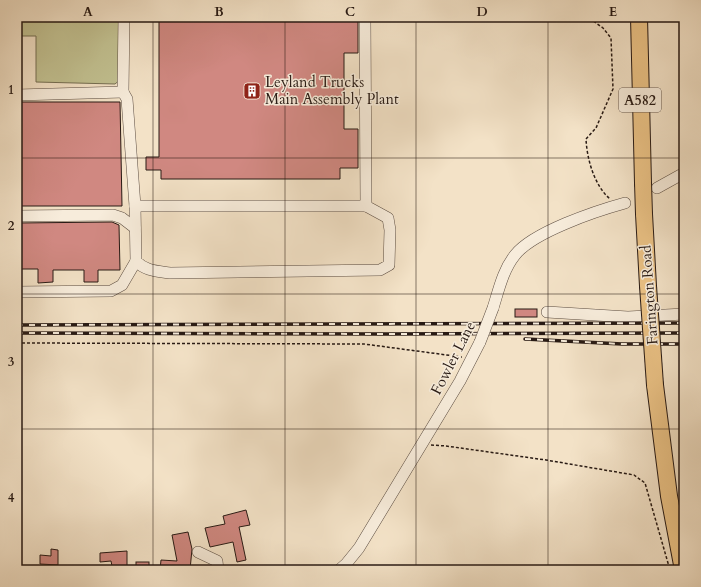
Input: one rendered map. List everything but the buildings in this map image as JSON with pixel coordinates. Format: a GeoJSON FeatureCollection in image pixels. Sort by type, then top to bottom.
{"type":"FeatureCollection","features":[{"type":"Feature","properties":{"kind":"highway","name":"Farington Road"},"geometry":{"type":"LineString","coordinates":[[639,17],[650,186],[644,214],[655,385],[669,496],[683,570]]}},
{"type":"Feature","properties":{"kind":"street"},"geometry":{"type":"LineString","coordinates":[[17,292],[111,291],[122,285],[136,261],[135,206],[127,99],[123,92],[124,17]]}},
{"type":"Feature","properties":{"kind":"street"},"geometry":{"type":"LineString","coordinates":[[365,17],[366,206]]}},
{"type":"Feature","properties":{"kind":"street"},"geometry":{"type":"LineString","coordinates":[[17,95],[123,92]]}},
{"type":"Feature","properties":{"kind":"street"},"geometry":{"type":"LineString","coordinates":[[650,186],[684,173]]}},
{"type":"Feature","properties":{"kind":"street","name":"Fowler Lane"},"geometry":{"type":"LineString","coordinates":[[339,570],[359,548],[472,360],[493,308],[504,275],[516,253],[538,237],[553,229],[621,204]]}},
{"type":"Feature","properties":{"kind":"street"},"geometry":{"type":"LineString","coordinates":[[135,206],[366,206],[388,218],[390,230],[389,265],[380,270],[170,273],[147,269],[136,261]]}},
{"type":"Feature","properties":{"kind":"street"},"geometry":{"type":"LineString","coordinates":[[17,216],[113,215],[122,218],[135,228]]}},
{"type":"Feature","properties":{"kind":"street"},"geometry":{"type":"LineString","coordinates":[[547,312],[628,317],[684,314]]}},
{"type":"Feature","properties":{"kind":"street"},"geometry":{"type":"LineString","coordinates":[[198,552],[217,561],[218,570]]}},
{"type":"Feature","properties":{"kind":"path"},"geometry":{"type":"LineString","coordinates":[[592,17],[592,20],[603,28],[611,38],[612,89],[596,128],[586,139],[587,155],[602,191],[621,204]]}},
{"type":"Feature","properties":{"kind":"path"},"geometry":{"type":"LineString","coordinates":[[17,344],[364,344],[450,354],[472,360]]}},
{"type":"Feature","properties":{"kind":"path"},"geometry":{"type":"LineString","coordinates":[[421,445],[446,446],[538,458],[634,475],[645,483],[670,570]]}},
{"type":"Feature","properties":{"kind":"shaded area"},"geometry":{"type":"Polygon","coordinates":[[[17,17],[122,17],[121,79],[115,84],[36,82],[36,36],[17,36],[17,17]]]}},
{"type":"Feature","properties":{"kind":"railway"},"geometry":{"type":"LineString","coordinates":[[17,325],[684,323]]}},
{"type":"Feature","properties":{"kind":"railway"},"geometry":{"type":"LineString","coordinates":[[17,333],[684,333]]}},
{"type":"Feature","properties":{"kind":"railway"},"geometry":{"type":"LineString","coordinates":[[525,339],[622,344],[684,344]]}},
{"type":"Feature","properties":{"kind":"place","name":"Leyland Trucks Main Assembly Plant"},"geometry":{"type":"Point","coordinates":[252,91]}}]}
